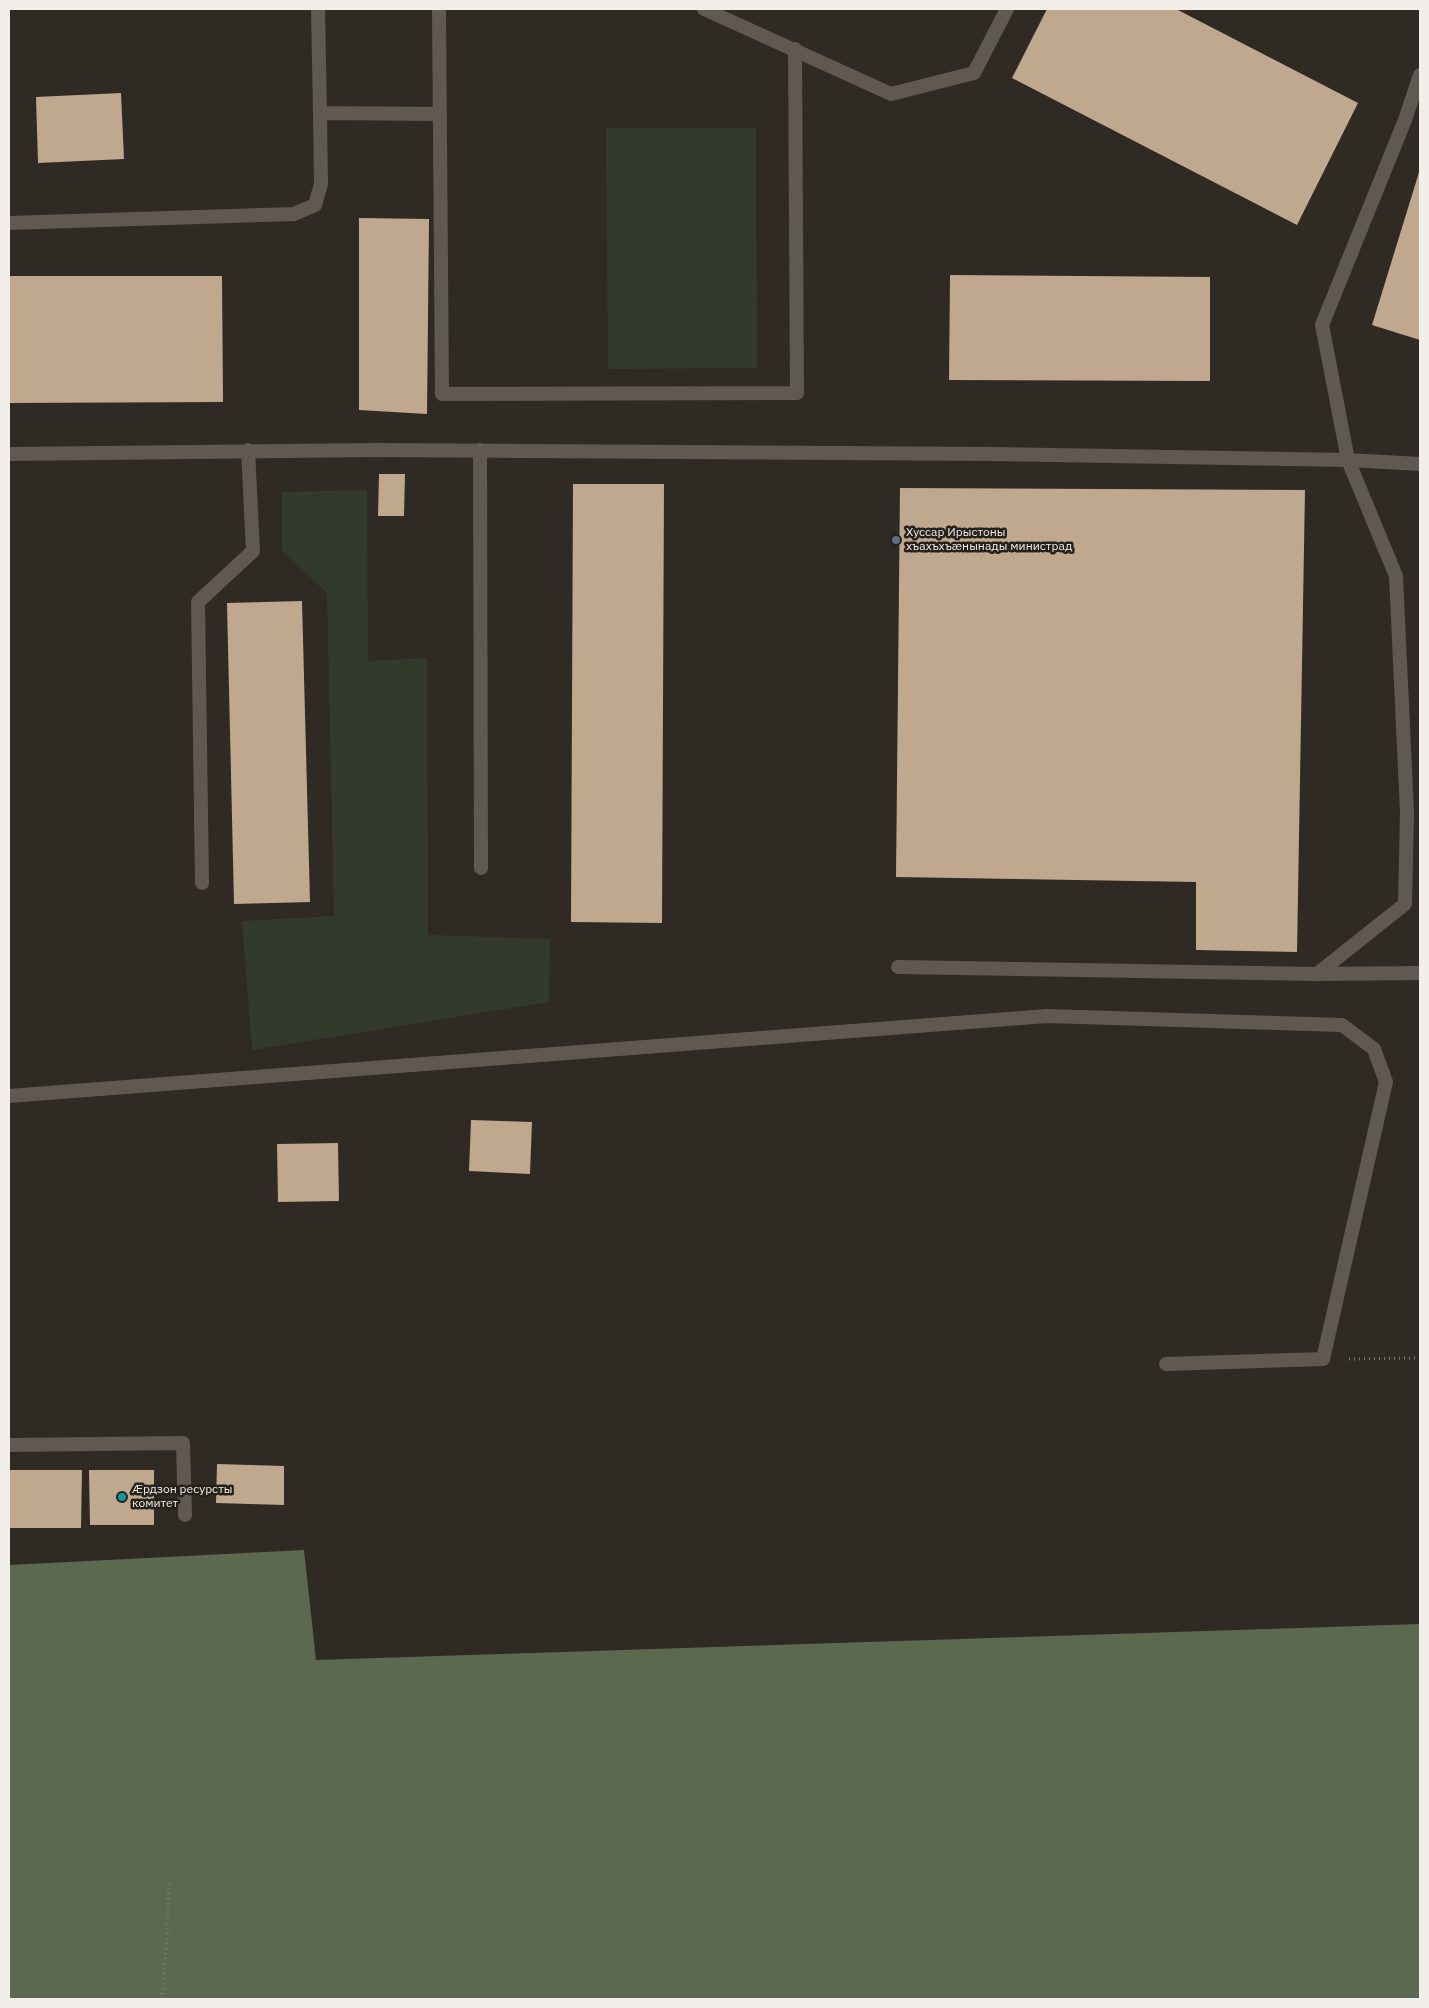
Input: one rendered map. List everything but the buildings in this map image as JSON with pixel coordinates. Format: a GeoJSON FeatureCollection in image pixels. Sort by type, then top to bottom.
{"type":"FeatureCollection","features":[{"type":"Feature","properties":{"kind":"street"},"geometry":{"type":"LineString","coordinates":[[9,222],[294,214],[315,205],[321,184],[318,9]]}},
{"type":"Feature","properties":{"kind":"street"},"geometry":{"type":"LineString","coordinates":[[439,9],[442,394],[797,393],[795,49]]}},
{"type":"Feature","properties":{"kind":"street"},"geometry":{"type":"LineString","coordinates":[[704,9],[891,94],[974,73],[1007,9]]}},
{"type":"Feature","properties":{"kind":"street"},"geometry":{"type":"LineString","coordinates":[[1317,974],[1405,904],[1407,812],[1396,576],[1348,460],[1322,325],[1406,120],[1420,75]]}},
{"type":"Feature","properties":{"kind":"street"},"geometry":{"type":"LineString","coordinates":[[320,113],[439,114]]}},
{"type":"Feature","properties":{"kind":"street"},"geometry":{"type":"LineString","coordinates":[[9,454],[248,450],[480,450],[983,454],[1348,460],[1420,464]]}},
{"type":"Feature","properties":{"kind":"street"},"geometry":{"type":"LineString","coordinates":[[202,883],[198,602],[253,551],[248,450]]}},
{"type":"Feature","properties":{"kind":"street"},"geometry":{"type":"LineString","coordinates":[[480,450],[481,868]]}},
{"type":"Feature","properties":{"kind":"street"},"geometry":{"type":"LineString","coordinates":[[898,967],[1317,974],[1420,973]]}},
{"type":"Feature","properties":{"kind":"street"},"geometry":{"type":"LineString","coordinates":[[9,1096],[1047,1016],[1342,1025],[1374,1049],[1386,1082],[1323,1359],[1166,1364]]}},
{"type":"Feature","properties":{"kind":"street"},"geometry":{"type":"LineString","coordinates":[[9,1445],[183,1443],[185,1515]]}},
{"type":"Feature","properties":{"kind":"path"},"geometry":{"type":"LineString","coordinates":[[1323,1359],[1420,1358]]}},
{"type":"Feature","properties":{"kind":"path"},"geometry":{"type":"LineString","coordinates":[[162,1999],[167,1939],[169,1878]]}},
{"type":"Feature","properties":{"kind":"green space"},"geometry":{"type":"Polygon","coordinates":[[[606,128],[756,128],[757,368],[608,369],[606,128]]]}},
{"type":"Feature","properties":{"kind":"green space"},"geometry":{"type":"Polygon","coordinates":[[[367,490],[368,661],[427,658],[428,935],[550,939],[549,1002],[252,1050],[242,921],[334,916],[327,593],[282,550],[282,492],[367,490]]]}},
{"type":"Feature","properties":{"kind":"green space"},"geometry":{"type":"Polygon","coordinates":[[[304,1550],[316,1660],[1420,1624],[1420,1999],[9,1999],[9,1565],[304,1550]]]}},
{"type":"Feature","properties":{"kind":"place","name":"Хуссар Ирыстоны хъахъхъæнынады министрад"},"geometry":{"type":"Point","coordinates":[896,540]}},
{"type":"Feature","properties":{"kind":"place","name":"Æрдзон ресурсты комитет"},"geometry":{"type":"Point","coordinates":[122,1497]}}]}
